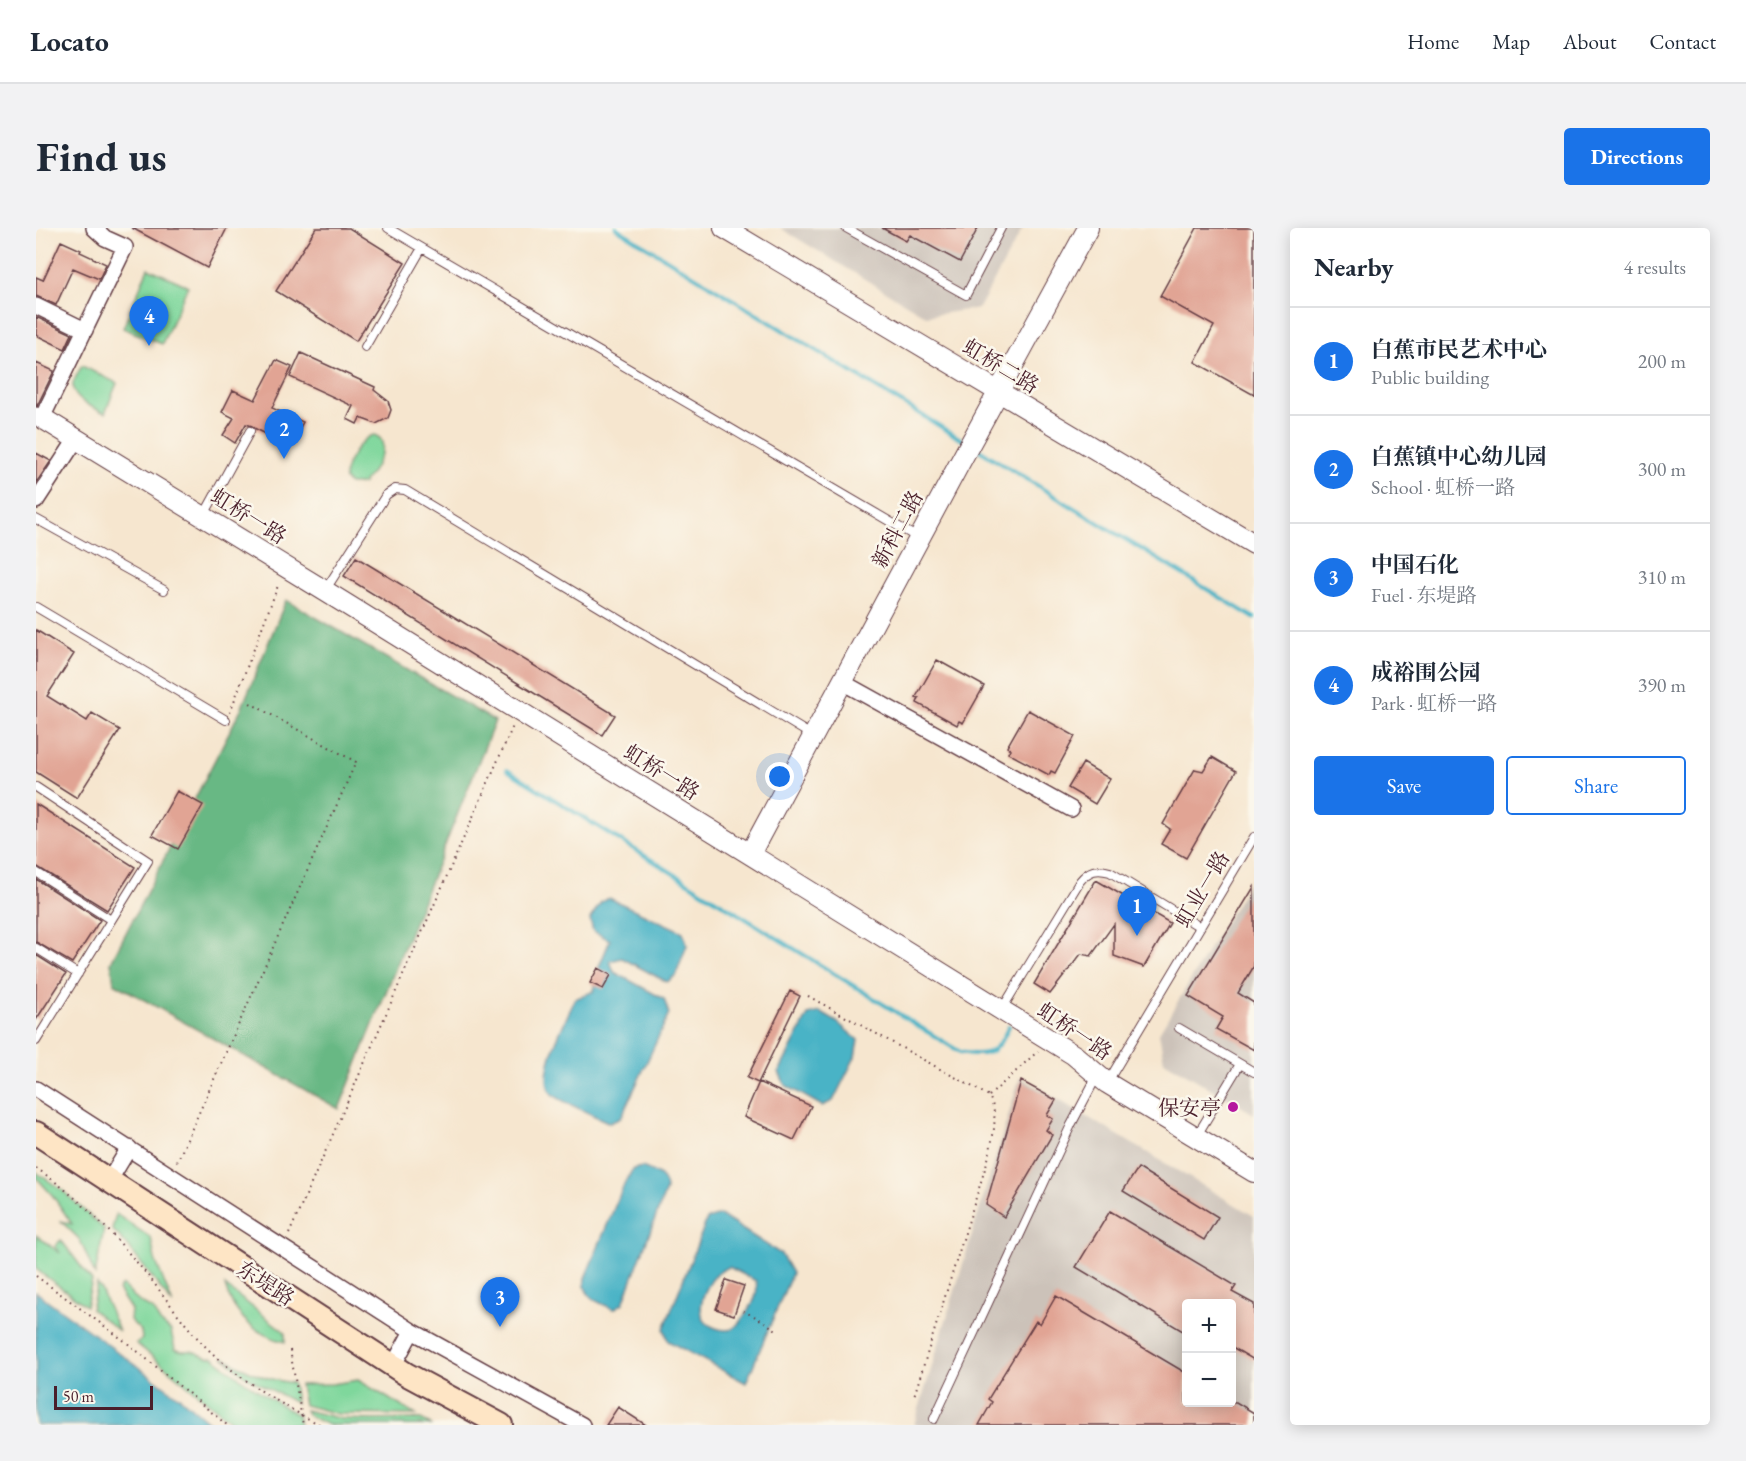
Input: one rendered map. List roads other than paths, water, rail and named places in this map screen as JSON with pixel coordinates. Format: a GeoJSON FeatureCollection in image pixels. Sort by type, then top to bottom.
{"type":"FeatureCollection","features":[{"type":"Feature","properties":{"kind":"main road","name":"东堤路"},"geometry":{"type":"LineString","coordinates":[[36,1133],[393,1366],[501,1425]]}},
{"type":"Feature","properties":{"kind":"street"},"geometry":{"type":"LineString","coordinates":[[39,416],[85,330],[124,247],[105,238],[94,228]]}},
{"type":"Feature","properties":{"kind":"street","name":"虹桥二路"},"geometry":{"type":"LineString","coordinates":[[724,228],[1254,544]]}},
{"type":"Feature","properties":{"kind":"street","name":"新科二路"},"geometry":{"type":"LineString","coordinates":[[750,854],[1088,228]]}},
{"type":"Feature","properties":{"kind":"street"},"geometry":{"type":"LineString","coordinates":[[36,306],[85,330]]}},
{"type":"Feature","properties":{"kind":"street","name":"虹桥一路"},"geometry":{"type":"LineString","coordinates":[[39,416],[1074,1055],[1103,1079],[1254,1172]]}},
{"type":"Feature","properties":{"kind":"street"},"geometry":{"type":"LineString","coordinates":[[36,501],[77,438]]}},
{"type":"Feature","properties":{"kind":"street"},"geometry":{"type":"LineString","coordinates":[[842,682],[1071,809]]}},
{"type":"Feature","properties":{"kind":"street"},"geometry":{"type":"LineString","coordinates":[[36,1089],[412,1331],[582,1425]]}},
{"type":"Feature","properties":{"kind":"street"},"geometry":{"type":"LineString","coordinates":[[109,1181],[129,1148]]}},
{"type":"Feature","properties":{"kind":"street"},"geometry":{"type":"LineString","coordinates":[[393,1366],[412,1331]]}},
{"type":"Feature","properties":{"kind":"lane"},"geometry":{"type":"LineString","coordinates":[[388,228],[919,539]]}},
{"type":"Feature","properties":{"kind":"lane"},"geometry":{"type":"LineString","coordinates":[[846,228],[966,295],[1001,228]]}},
{"type":"Feature","properties":{"kind":"lane"},"geometry":{"type":"LineString","coordinates":[[365,347],[422,248]]}},
{"type":"Feature","properties":{"kind":"lane"},"geometry":{"type":"LineString","coordinates":[[203,516],[250,430]]}},
{"type":"Feature","properties":{"kind":"lane"},"geometry":{"type":"LineString","coordinates":[[325,591],[386,495],[395,489],[409,491],[813,736]]}},
{"type":"Feature","properties":{"kind":"lane"},"geometry":{"type":"LineString","coordinates":[[36,519],[164,590]]}},
{"type":"Feature","properties":{"kind":"lane"},"geometry":{"type":"LineString","coordinates":[[36,607],[226,720]]}},
{"type":"Feature","properties":{"kind":"lane"},"geometry":{"type":"LineString","coordinates":[[36,787],[148,861],[36,1041]]}},
{"type":"Feature","properties":{"kind":"lane","name":"虹业一路"},"geometry":{"type":"LineString","coordinates":[[934,1419],[1071,1125],[1200,927],[1254,837]]}},
{"type":"Feature","properties":{"kind":"lane"},"geometry":{"type":"LineString","coordinates":[[1001,1011],[1080,881],[1090,872],[1103,870],[1110,872],[1200,927]]}},
{"type":"Feature","properties":{"kind":"lane"},"geometry":{"type":"LineString","coordinates":[[36,873],[111,920]]}},
{"type":"Feature","properties":{"kind":"lane"},"geometry":{"type":"LineString","coordinates":[[36,948],[78,975]]}},
{"type":"Feature","properties":{"kind":"lane"},"geometry":{"type":"LineString","coordinates":[[1179,1028],[1254,1072]]}},
{"type":"Feature","properties":{"kind":"lane"},"geometry":{"type":"LineString","coordinates":[[1196,1137],[1240,1064]]}},
{"type":"Feature","properties":{"kind":"water"},"geometry":{"type":"Polygon","coordinates":[[[609,898],[683,932],[687,945],[676,975],[667,982],[622,958],[610,961],[614,972],[664,999],[669,1014],[621,1118],[610,1123],[552,1094],[547,1074],[554,1047],[575,999],[594,991],[599,967],[610,940],[593,931],[590,919],[601,902],[609,898]]]}},
{"type":"Feature","properties":{"kind":"water"},"geometry":{"type":"Polygon","coordinates":[[[820,1012],[837,1022],[858,1040],[855,1057],[833,1101],[822,1106],[785,1085],[779,1072],[808,1015],[820,1012]]]}},
{"type":"Feature","properties":{"kind":"water"},"geometry":{"type":"Polygon","coordinates":[[[642,1167],[661,1178],[666,1190],[623,1303],[614,1309],[597,1302],[589,1295],[585,1278],[625,1182],[633,1169],[642,1167]]]}},
{"type":"Feature","properties":{"kind":"water"},"geometry":{"type":"Polygon","coordinates":[[[720,1215],[781,1254],[792,1273],[746,1383],[668,1341],[664,1329],[707,1219],[720,1215]],[[729,1267],[723,1270],[711,1281],[704,1295],[701,1311],[705,1321],[720,1329],[734,1328],[753,1303],[757,1291],[756,1281],[729,1267]]]}},
{"type":"Feature","properties":{"kind":"water"},"geometry":{"type":"Polygon","coordinates":[[[36,1292],[182,1399],[212,1425],[36,1425],[36,1292]]]}},
{"type":"Feature","properties":{"kind":"waterway"},"geometry":{"type":"LineString","coordinates":[[616,228],[964,441]]}},
{"type":"Feature","properties":{"kind":"waterway"},"geometry":{"type":"LineString","coordinates":[[976,448],[1254,618]]}},
{"type":"Feature","properties":{"kind":"waterway"},"geometry":{"type":"LineString","coordinates":[[507,770],[960,1052],[985,1054],[991,1051],[996,1048],[1009,1026]]}},
{"type":"Feature","properties":{"kind":"place","name":"成裕围公园"},"geometry":{"type":"Point","coordinates":[149,346]}},
{"type":"Feature","properties":{"kind":"place","name":"白蕉镇中心幼儿园"},"geometry":{"type":"Point","coordinates":[284,459]}},
{"type":"Feature","properties":{"kind":"place","name":"白蕉市民艺术中心"},"geometry":{"type":"Point","coordinates":[1137,936]}},
{"type":"Feature","properties":{"kind":"place","name":"保安亭"},"geometry":{"type":"Point","coordinates":[1233,1107]}},
{"type":"Feature","properties":{"kind":"place","name":"中国石化"},"geometry":{"type":"Point","coordinates":[500,1327]}}]}
